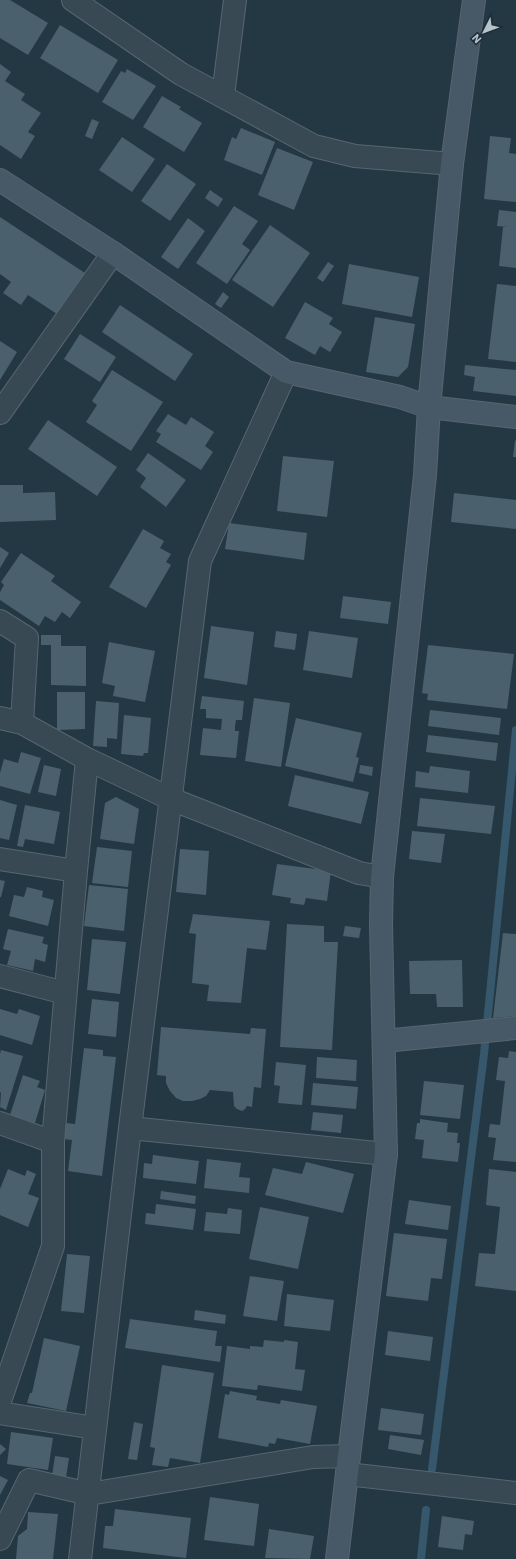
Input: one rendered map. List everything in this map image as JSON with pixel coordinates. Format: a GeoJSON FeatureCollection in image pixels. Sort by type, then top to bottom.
{"type":"FeatureCollection","features":[{"type":"Feature","properties":{"kind":"street"},"geometry":{"type":"LineString","coordinates":[[73,0],[181,74],[314,146],[355,156],[452,164]]}},
{"type":"Feature","properties":{"kind":"street"},"geometry":{"type":"LineString","coordinates":[[222,96],[235,0]]}},
{"type":"Feature","properties":{"kind":"street"},"geometry":{"type":"LineString","coordinates":[[338,1559],[386,1154],[381,924],[382,877],[426,475],[429,406],[452,164],[474,0]]}},
{"type":"Feature","properties":{"kind":"street"},"geometry":{"type":"LineString","coordinates":[[0,180],[113,254],[286,372],[400,397],[429,406],[516,417]]}},
{"type":"Feature","properties":{"kind":"street"},"geometry":{"type":"LineString","coordinates":[[0,413],[113,254]]}},
{"type":"Feature","properties":{"kind":"street"},"geometry":{"type":"LineString","coordinates":[[80,1559],[89,1494],[95,1428],[130,1128],[200,561],[286,372]]}},
{"type":"Feature","properties":{"kind":"street"},"geometry":{"type":"LineString","coordinates":[[0,621],[27,638],[22,723]]}},
{"type":"Feature","properties":{"kind":"street"},"geometry":{"type":"LineString","coordinates":[[0,718],[22,723],[87,758],[171,799],[359,873],[382,877]]}},
{"type":"Feature","properties":{"kind":"street"},"geometry":{"type":"LineString","coordinates":[[0,1401],[53,1246],[53,1142],[87,758]]}},
{"type":"Feature","properties":{"kind":"street"},"geometry":{"type":"LineString","coordinates":[[0,859],[76,871]]}},
{"type":"Feature","properties":{"kind":"street"},"geometry":{"type":"LineString","coordinates":[[0,976],[65,993]]}},
{"type":"Feature","properties":{"kind":"street"},"geometry":{"type":"LineString","coordinates":[[384,1041],[516,1028]]}},
{"type":"Feature","properties":{"kind":"street"},"geometry":{"type":"LineString","coordinates":[[0,1123],[53,1142]]}},
{"type":"Feature","properties":{"kind":"street"},"geometry":{"type":"LineString","coordinates":[[130,1128],[386,1154]]}},
{"type":"Feature","properties":{"kind":"street"},"geometry":{"type":"LineString","coordinates":[[0,1413],[95,1428]]}},
{"type":"Feature","properties":{"kind":"street"},"geometry":{"type":"LineString","coordinates":[[0,1539],[29,1480],[89,1494],[313,1457],[348,1465],[516,1493]]}},
{"type":"Feature","properties":{"kind":"building"},"geometry":{"type":"Polygon","coordinates":[[[0,0],[10,0],[48,23],[28,55],[0,38],[0,0]]]}},
{"type":"Feature","properties":{"kind":"building"},"geometry":{"type":"Polygon","coordinates":[[[60,25],[118,60],[98,93],[40,58],[60,25]]]}},
{"type":"Feature","properties":{"kind":"building"},"geometry":{"type":"Polygon","coordinates":[[[0,64],[11,72],[5,81],[25,94],[21,100],[41,113],[28,132],[35,136],[21,159],[0,145],[0,64]]]}},
{"type":"Feature","properties":{"kind":"building"},"geometry":{"type":"Polygon","coordinates":[[[127,69],[156,86],[133,120],[102,102],[121,71],[125,73],[127,69]]]}},
{"type":"Feature","properties":{"kind":"building"},"geometry":{"type":"Polygon","coordinates":[[[162,96],[181,107],[179,109],[202,123],[184,152],[143,127],[162,96]]]}},
{"type":"Feature","properties":{"kind":"building"},"geometry":{"type":"Polygon","coordinates":[[[92,119],[99,122],[92,139],[85,136],[92,119]]]}},
{"type":"Feature","properties":{"kind":"building"},"geometry":{"type":"Polygon","coordinates":[[[241,128],[275,142],[262,175],[224,160],[232,137],[236,139],[241,128]]]}},
{"type":"Feature","properties":{"kind":"building"},"geometry":{"type":"Polygon","coordinates":[[[490,136],[511,138],[509,153],[516,154],[516,202],[484,199],[490,136]]]}},
{"type":"Feature","properties":{"kind":"building"},"geometry":{"type":"Polygon","coordinates":[[[122,137],[155,159],[132,192],[99,170],[122,137]]]}},
{"type":"Feature","properties":{"kind":"building"},"geometry":{"type":"Polygon","coordinates":[[[277,148],[313,162],[294,210],[258,195],[277,148]]]}},
{"type":"Feature","properties":{"kind":"building"},"geometry":{"type":"Polygon","coordinates":[[[167,164],[196,184],[170,221],[141,201],[167,164]]]}},
{"type":"Feature","properties":{"kind":"building"},"geometry":{"type":"Polygon","coordinates":[[[210,190],[223,199],[218,207],[205,198],[210,190]]]}},
{"type":"Feature","properties":{"kind":"building"},"geometry":{"type":"Polygon","coordinates":[[[234,206],[258,221],[242,244],[250,250],[227,284],[196,263],[234,206]]]}},
{"type":"Feature","properties":{"kind":"building"},"geometry":{"type":"Polygon","coordinates":[[[499,210],[516,212],[516,268],[499,266],[503,227],[508,227],[497,226],[499,210]]]}},
{"type":"Feature","properties":{"kind":"building"},"geometry":{"type":"Polygon","coordinates":[[[0,217],[88,275],[60,316],[28,295],[21,305],[3,293],[11,282],[0,274],[0,217]]]}},
{"type":"Feature","properties":{"kind":"building"},"geometry":{"type":"Polygon","coordinates":[[[188,218],[205,231],[178,269],[161,257],[188,218]]]}},
{"type":"Feature","properties":{"kind":"building"},"geometry":{"type":"Polygon","coordinates":[[[270,225],[310,253],[273,307],[232,280],[270,225]]]}},
{"type":"Feature","properties":{"kind":"building"},"geometry":{"type":"Polygon","coordinates":[[[328,262],[334,266],[323,282],[317,278],[328,262]]]}},
{"type":"Feature","properties":{"kind":"building"},"geometry":{"type":"Polygon","coordinates":[[[349,264],[419,277],[412,317],[342,304],[349,264]]]}},
{"type":"Feature","properties":{"kind":"building"},"geometry":{"type":"Polygon","coordinates":[[[497,284],[516,286],[516,362],[488,359],[497,284]]]}},
{"type":"Feature","properties":{"kind":"building"},"geometry":{"type":"Polygon","coordinates":[[[223,292],[229,297],[221,308],[215,304],[223,292]]]}},
{"type":"Feature","properties":{"kind":"building"},"geometry":{"type":"Polygon","coordinates":[[[305,302],[333,318],[329,324],[342,332],[330,352],[320,346],[315,355],[285,338],[305,302]]]}},
{"type":"Feature","properties":{"kind":"building"},"geometry":{"type":"Polygon","coordinates":[[[120,305],[193,354],[175,381],[102,332],[120,305]]]}},
{"type":"Feature","properties":{"kind":"building"},"geometry":{"type":"Polygon","coordinates":[[[375,317],[415,324],[408,367],[398,377],[366,372],[375,317]]]}},
{"type":"Feature","properties":{"kind":"building"},"geometry":{"type":"Polygon","coordinates":[[[80,334],[116,357],[100,382],[64,359],[80,334]]]}},
{"type":"Feature","properties":{"kind":"building"},"geometry":{"type":"Polygon","coordinates":[[[0,341],[17,352],[0,380],[0,341]]]}},
{"type":"Feature","properties":{"kind":"building"},"geometry":{"type":"Polygon","coordinates":[[[465,365],[516,370],[516,396],[473,391],[475,377],[464,375],[465,365]]]}},
{"type":"Feature","properties":{"kind":"building"},"geometry":{"type":"Polygon","coordinates":[[[112,370],[163,402],[131,451],[86,422],[97,405],[92,401],[112,370]]]}},
{"type":"Feature","properties":{"kind":"building"},"geometry":{"type":"Polygon","coordinates":[[[168,414],[186,425],[191,417],[214,432],[205,446],[213,452],[201,470],[156,442],[161,434],[156,431],[168,414]]]}},
{"type":"Feature","properties":{"kind":"building"},"geometry":{"type":"Polygon","coordinates":[[[48,420],[117,467],[97,496],[28,449],[48,420]]]}},
{"type":"Feature","properties":{"kind":"building"},"geometry":{"type":"Polygon","coordinates":[[[515,440],[516,457],[513,457],[515,440]]]}},
{"type":"Feature","properties":{"kind":"building"},"geometry":{"type":"Polygon","coordinates":[[[148,453],[186,480],[166,507],[140,487],[146,478],[136,470],[148,453]]]}},
{"type":"Feature","properties":{"kind":"building"},"geometry":{"type":"Polygon","coordinates":[[[283,456],[334,461],[327,517],[277,511],[283,456]]]}},
{"type":"Feature","properties":{"kind":"building"},"geometry":{"type":"Polygon","coordinates":[[[0,485],[23,485],[23,493],[55,492],[56,520],[0,522],[0,485]]]}},
{"type":"Feature","properties":{"kind":"building"},"geometry":{"type":"Polygon","coordinates":[[[454,493],[516,500],[516,529],[451,522],[454,493]]]}},
{"type":"Feature","properties":{"kind":"building"},"geometry":{"type":"Polygon","coordinates":[[[229,523],[307,533],[304,560],[225,549],[229,523]]]}},
{"type":"Feature","properties":{"kind":"building"},"geometry":{"type":"Polygon","coordinates":[[[143,529],[164,541],[160,548],[171,554],[166,562],[171,565],[146,608],[109,587],[143,529]]]}},
{"type":"Feature","properties":{"kind":"building"},"geometry":{"type":"Polygon","coordinates":[[[0,547],[9,553],[0,568],[0,547]]]}},
{"type":"Feature","properties":{"kind":"building"},"geometry":{"type":"Polygon","coordinates":[[[21,553],[55,576],[51,581],[81,602],[70,618],[62,612],[55,622],[45,616],[39,626],[0,600],[0,592],[4,585],[1,582],[21,553]]]}},
{"type":"Feature","properties":{"kind":"building"},"geometry":{"type":"Polygon","coordinates":[[[343,596],[391,602],[388,624],[340,618],[343,596]]]}},
{"type":"Feature","properties":{"kind":"building"},"geometry":{"type":"Polygon","coordinates":[[[211,626],[254,632],[247,685],[204,678],[211,626]]]}},
{"type":"Feature","properties":{"kind":"building"},"geometry":{"type":"Polygon","coordinates":[[[276,631],[297,634],[295,650],[274,647],[276,631]]]}},
{"type":"Feature","properties":{"kind":"building"},"geometry":{"type":"Polygon","coordinates":[[[309,631],[358,638],[352,678],[303,670],[309,631]]]}},
{"type":"Feature","properties":{"kind":"building"},"geometry":{"type":"Polygon","coordinates":[[[41,635],[61,635],[61,646],[86,646],[86,686],[51,685],[51,645],[41,645],[41,635]]]}},
{"type":"Feature","properties":{"kind":"building"},"geometry":{"type":"Polygon","coordinates":[[[109,642],[155,651],[145,702],[113,696],[115,686],[102,683],[109,642]]]}},
{"type":"Feature","properties":{"kind":"building"},"geometry":{"type":"Polygon","coordinates":[[[428,645],[514,654],[507,709],[427,700],[428,694],[422,693],[428,645]]]}},
{"type":"Feature","properties":{"kind":"building"},"geometry":{"type":"Polygon","coordinates":[[[57,692],[85,692],[85,729],[57,730],[57,692]]]}},
{"type":"Feature","properties":{"kind":"building"},"geometry":{"type":"Polygon","coordinates":[[[202,696],[244,701],[242,720],[236,720],[235,726],[235,731],[239,731],[236,758],[200,755],[203,728],[221,730],[222,719],[206,718],[206,709],[200,709],[202,696]]]}},
{"type":"Feature","properties":{"kind":"building"},"geometry":{"type":"Polygon","coordinates":[[[254,698],[290,703],[281,767],[245,761],[254,698]]]}},
{"type":"Feature","properties":{"kind":"building"},"geometry":{"type":"Polygon","coordinates":[[[96,701],[119,703],[117,739],[107,738],[107,747],[93,746],[96,701]]]}},
{"type":"Feature","properties":{"kind":"building"},"geometry":{"type":"Polygon","coordinates":[[[430,710],[501,718],[499,735],[428,726],[430,710]]]}},
{"type":"Feature","properties":{"kind":"building"},"geometry":{"type":"Polygon","coordinates":[[[124,715],[151,718],[148,753],[144,753],[143,756],[121,754],[124,715]]]}},
{"type":"Feature","properties":{"kind":"building"},"geometry":{"type":"Polygon","coordinates":[[[296,718],[362,733],[356,757],[359,758],[353,782],[285,766],[296,718]]]}},
{"type":"Feature","properties":{"kind":"building"},"geometry":{"type":"Polygon","coordinates":[[[428,735],[498,743],[496,761],[426,752],[428,735]]]}},
{"type":"Feature","properties":{"kind":"building"},"geometry":{"type":"Polygon","coordinates":[[[21,752],[41,758],[30,794],[0,786],[0,773],[4,759],[18,763],[21,752]]]}},
{"type":"Feature","properties":{"kind":"building"},"geometry":{"type":"Polygon","coordinates":[[[44,765],[61,769],[56,796],[38,792],[44,765]]]}},
{"type":"Feature","properties":{"kind":"building"},"geometry":{"type":"Polygon","coordinates":[[[360,765],[373,767],[372,776],[359,773],[360,765]]]}},
{"type":"Feature","properties":{"kind":"building"},"geometry":{"type":"Polygon","coordinates":[[[430,766],[470,771],[468,793],[415,787],[416,771],[429,773],[430,766]]]}},
{"type":"Feature","properties":{"kind":"building"},"geometry":{"type":"Polygon","coordinates":[[[295,775],[369,792],[361,824],[288,806],[295,775]]]}},
{"type":"Feature","properties":{"kind":"building"},"geometry":{"type":"Polygon","coordinates":[[[116,797],[139,809],[134,844],[100,839],[105,803],[116,797]]]}},
{"type":"Feature","properties":{"kind":"building"},"geometry":{"type":"Polygon","coordinates":[[[420,798],[495,806],[491,834],[417,826],[420,798]]]}},
{"type":"Feature","properties":{"kind":"building"},"geometry":{"type":"Polygon","coordinates":[[[0,800],[17,805],[9,840],[0,838],[0,800]]]}},
{"type":"Feature","properties":{"kind":"building"},"geometry":{"type":"Polygon","coordinates":[[[25,805],[60,812],[54,844],[25,839],[23,847],[17,846],[25,805]]]}},
{"type":"Feature","properties":{"kind":"building"},"geometry":{"type":"Polygon","coordinates":[[[412,831],[445,834],[441,863],[409,859],[412,831]]]}},
{"type":"Feature","properties":{"kind":"building"},"geometry":{"type":"Polygon","coordinates":[[[97,847],[132,851],[128,887],[92,883],[97,847]]]}},
{"type":"Feature","properties":{"kind":"building"},"geometry":{"type":"Polygon","coordinates":[[[180,849],[209,851],[206,895],[176,892],[180,849]]]}},
{"type":"Feature","properties":{"kind":"building"},"geometry":{"type":"Polygon","coordinates":[[[277,864],[331,871],[327,901],[306,898],[304,905],[290,903],[291,898],[272,895],[277,864]]]}},
{"type":"Feature","properties":{"kind":"building"},"geometry":{"type":"Polygon","coordinates":[[[0,880],[5,881],[1,897],[0,897],[0,880]]]}},
{"type":"Feature","properties":{"kind":"building"},"geometry":{"type":"Polygon","coordinates":[[[89,885],[128,889],[124,931],[84,926],[89,885]]]}},
{"type":"Feature","properties":{"kind":"building"},"geometry":{"type":"Polygon","coordinates":[[[27,887],[43,891],[42,897],[54,900],[48,926],[9,916],[14,895],[24,897],[27,887]]]}},
{"type":"Feature","properties":{"kind":"building"},"geometry":{"type":"Polygon","coordinates":[[[193,914],[270,921],[266,950],[247,948],[241,1003],[207,1001],[209,985],[192,983],[196,934],[189,933],[193,914]]]}},
{"type":"Feature","properties":{"kind":"building"},"geometry":{"type":"Polygon","coordinates":[[[287,924],[324,926],[324,942],[338,942],[332,1050],[280,1047],[287,924]]]}},
{"type":"Feature","properties":{"kind":"building"},"geometry":{"type":"Polygon","coordinates":[[[345,926],[361,928],[359,938],[343,936],[345,926]]]}},
{"type":"Feature","properties":{"kind":"building"},"geometry":{"type":"Polygon","coordinates":[[[8,929],[44,937],[42,943],[48,945],[45,962],[35,959],[33,971],[7,965],[11,951],[3,949],[8,929]]]}},
{"type":"Feature","properties":{"kind":"building"},"geometry":{"type":"Polygon","coordinates":[[[503,933],[516,934],[516,1016],[493,1018],[503,933]]]}},
{"type":"Feature","properties":{"kind":"building"},"geometry":{"type":"Polygon","coordinates":[[[92,939],[126,942],[120,994],[87,990],[92,939]]]}},
{"type":"Feature","properties":{"kind":"building"},"geometry":{"type":"Polygon","coordinates":[[[462,960],[463,1007],[437,1007],[436,994],[410,994],[409,961],[462,960]]]}},
{"type":"Feature","properties":{"kind":"building"},"geometry":{"type":"Polygon","coordinates":[[[92,999],[119,1002],[116,1037],[88,1034],[92,999]]]}},
{"type":"Feature","properties":{"kind":"building"},"geometry":{"type":"Polygon","coordinates":[[[0,1009],[17,1014],[19,1009],[40,1016],[32,1045],[0,1035],[0,1009]]]}},
{"type":"Feature","properties":{"kind":"building"},"geometry":{"type":"Polygon","coordinates":[[[161,1027],[250,1034],[251,1028],[266,1029],[261,1088],[254,1087],[252,1107],[247,1106],[242,1111],[237,1109],[234,1106],[233,1092],[210,1090],[206,1096],[192,1101],[183,1101],[176,1098],[166,1083],[166,1076],[157,1075],[161,1027]]]}},
{"type":"Feature","properties":{"kind":"building"},"geometry":{"type":"Polygon","coordinates":[[[84,1048],[103,1050],[103,1056],[116,1057],[102,1176],[68,1171],[72,1140],[64,1139],[66,1123],[75,1124],[84,1048]]]}},
{"type":"Feature","properties":{"kind":"building"},"geometry":{"type":"Polygon","coordinates":[[[1,1050],[23,1056],[6,1110],[0,1107],[1,1050]]]}},
{"type":"Feature","properties":{"kind":"building"},"geometry":{"type":"Polygon","coordinates":[[[509,1051],[516,1052],[516,1162],[493,1160],[496,1138],[488,1137],[490,1124],[500,1125],[505,1081],[496,1080],[499,1057],[508,1058],[509,1051]]]}},
{"type":"Feature","properties":{"kind":"building"},"geometry":{"type":"Polygon","coordinates":[[[317,1057],[357,1060],[356,1081],[316,1078],[317,1057]]]}},
{"type":"Feature","properties":{"kind":"building"},"geometry":{"type":"Polygon","coordinates":[[[276,1062],[306,1065],[302,1105],[278,1103],[280,1086],[274,1085],[276,1062]]]}},
{"type":"Feature","properties":{"kind":"building"},"geometry":{"type":"Polygon","coordinates":[[[23,1075],[40,1081],[37,1087],[45,1090],[35,1123],[10,1115],[23,1075]]]}},
{"type":"Feature","properties":{"kind":"building"},"geometry":{"type":"Polygon","coordinates":[[[424,1081],[464,1085],[460,1119],[420,1115],[424,1081]]]}},
{"type":"Feature","properties":{"kind":"building"},"geometry":{"type":"Polygon","coordinates":[[[313,1083],[358,1087],[356,1109],[311,1105],[313,1083]]]}},
{"type":"Feature","properties":{"kind":"building"},"geometry":{"type":"Polygon","coordinates":[[[313,1112],[343,1115],[341,1133],[311,1130],[313,1112]]]}},
{"type":"Feature","properties":{"kind":"building"},"geometry":{"type":"Polygon","coordinates":[[[420,1119],[448,1123],[447,1132],[458,1133],[457,1143],[460,1143],[458,1162],[422,1158],[424,1140],[415,1139],[417,1123],[420,1123],[420,1119]]]}},
{"type":"Feature","properties":{"kind":"building"},"geometry":{"type":"Polygon","coordinates":[[[153,1155],[199,1161],[196,1184],[143,1178],[144,1163],[152,1164],[153,1155]]]}},
{"type":"Feature","properties":{"kind":"building"},"geometry":{"type":"Polygon","coordinates":[[[207,1159],[241,1163],[239,1177],[250,1178],[249,1193],[204,1188],[207,1159]]]}},
{"type":"Feature","properties":{"kind":"building"},"geometry":{"type":"Polygon","coordinates":[[[306,1162],[354,1174],[343,1213],[265,1195],[273,1168],[302,1174],[306,1162]]]}},
{"type":"Feature","properties":{"kind":"building"},"geometry":{"type":"Polygon","coordinates":[[[8,1169],[25,1176],[27,1170],[36,1174],[28,1194],[39,1198],[28,1227],[0,1215],[0,1189],[8,1169]]]}},
{"type":"Feature","properties":{"kind":"building"},"geometry":{"type":"Polygon","coordinates":[[[489,1169],[516,1172],[516,1291],[475,1286],[479,1253],[495,1254],[500,1207],[486,1205],[489,1169]]]}},
{"type":"Feature","properties":{"kind":"building"},"geometry":{"type":"Polygon","coordinates":[[[161,1191],[196,1196],[195,1204],[160,1199],[161,1191]]]}},
{"type":"Feature","properties":{"kind":"building"},"geometry":{"type":"Polygon","coordinates":[[[409,1200],[451,1206],[448,1230],[405,1224],[409,1200]]]}},
{"type":"Feature","properties":{"kind":"building"},"geometry":{"type":"Polygon","coordinates":[[[156,1204],[196,1209],[193,1230],[145,1224],[146,1213],[155,1214],[156,1204]]]}},
{"type":"Feature","properties":{"kind":"building"},"geometry":{"type":"Polygon","coordinates":[[[260,1207],[309,1217],[298,1269],[249,1259],[260,1207]]]}},
{"type":"Feature","properties":{"kind":"building"},"geometry":{"type":"Polygon","coordinates":[[[228,1208],[242,1210],[240,1234],[204,1231],[206,1212],[227,1214],[228,1208]]]}},
{"type":"Feature","properties":{"kind":"building"},"geometry":{"type":"Polygon","coordinates":[[[394,1233],[447,1239],[442,1279],[431,1278],[428,1301],[386,1296],[394,1233]]]}},
{"type":"Feature","properties":{"kind":"building"},"geometry":{"type":"Polygon","coordinates":[[[67,1254],[90,1256],[84,1313],[61,1311],[67,1254]]]}},
{"type":"Feature","properties":{"kind":"building"},"geometry":{"type":"Polygon","coordinates":[[[250,1276],[284,1281],[277,1321],[243,1316],[250,1276]]]}},
{"type":"Feature","properties":{"kind":"building"},"geometry":{"type":"Polygon","coordinates":[[[287,1294],[334,1300],[330,1331],[284,1326],[287,1294]]]}},
{"type":"Feature","properties":{"kind":"building"},"geometry":{"type":"Polygon","coordinates":[[[195,1310],[226,1315],[225,1324],[194,1320],[195,1310]]]}},
{"type":"Feature","properties":{"kind":"building"},"geometry":{"type":"Polygon","coordinates":[[[130,1319],[217,1331],[215,1346],[222,1346],[220,1362],[125,1348],[130,1319]]]}},
{"type":"Feature","properties":{"kind":"building"},"geometry":{"type":"Polygon","coordinates":[[[388,1331],[433,1337],[430,1361],[385,1355],[388,1331]]]}},
{"type":"Feature","properties":{"kind":"building"},"geometry":{"type":"Polygon","coordinates":[[[44,1338],[80,1346],[66,1411],[27,1403],[30,1393],[32,1393],[44,1338]]]}},
{"type":"Feature","properties":{"kind":"building"},"geometry":{"type":"Polygon","coordinates":[[[264,1340],[298,1342],[295,1369],[305,1370],[302,1391],[258,1385],[257,1390],[222,1386],[227,1346],[250,1349],[250,1346],[263,1347],[264,1340]]]}},
{"type":"Feature","properties":{"kind":"building"},"geometry":{"type":"Polygon","coordinates":[[[162,1365],[214,1373],[200,1463],[170,1458],[168,1467],[152,1465],[155,1448],[150,1447],[162,1365]]]}},
{"type":"Feature","properties":{"kind":"building"},"geometry":{"type":"Polygon","coordinates":[[[230,1391],[257,1396],[256,1400],[280,1404],[281,1400],[317,1406],[310,1444],[277,1438],[275,1444],[269,1443],[268,1447],[218,1438],[225,1394],[229,1395],[230,1391]]]}},
{"type":"Feature","properties":{"kind":"building"},"geometry":{"type":"Polygon","coordinates":[[[381,1408],[424,1414],[421,1435],[378,1430],[381,1408]]]}},
{"type":"Feature","properties":{"kind":"building"},"geometry":{"type":"Polygon","coordinates":[[[134,1422],[143,1424],[137,1460],[128,1459],[134,1422]]]}},
{"type":"Feature","properties":{"kind":"building"},"geometry":{"type":"Polygon","coordinates":[[[11,1432],[53,1438],[48,1470],[7,1464],[11,1432]]]}},
{"type":"Feature","properties":{"kind":"building"},"geometry":{"type":"Polygon","coordinates":[[[390,1435],[424,1440],[421,1455],[388,1449],[390,1435]]]}},
{"type":"Feature","properties":{"kind":"building"},"geometry":{"type":"Polygon","coordinates":[[[0,1444],[6,1449],[0,1455],[0,1444]]]}},
{"type":"Feature","properties":{"kind":"building"},"geometry":{"type":"Polygon","coordinates":[[[55,1456],[69,1458],[65,1484],[51,1482],[55,1456]]]}},
{"type":"Feature","properties":{"kind":"building"},"geometry":{"type":"Polygon","coordinates":[[[0,1476],[8,1480],[0,1495],[0,1476]]]}},
{"type":"Feature","properties":{"kind":"building"},"geometry":{"type":"Polygon","coordinates":[[[210,1497],[259,1504],[254,1546],[204,1540],[210,1497]]]}},
{"type":"Feature","properties":{"kind":"building"},"geometry":{"type":"Polygon","coordinates":[[[115,1509],[191,1518],[186,1558],[103,1548],[105,1526],[113,1526],[115,1509]]]}},
{"type":"Feature","properties":{"kind":"building"},"geometry":{"type":"Polygon","coordinates":[[[28,1512],[58,1514],[53,1559],[16,1559],[18,1536],[27,1529],[28,1512]]]}},
{"type":"Feature","properties":{"kind":"building"},"geometry":{"type":"Polygon","coordinates":[[[442,1516],[474,1521],[472,1535],[465,1534],[463,1550],[438,1547],[442,1516]]]}},
{"type":"Feature","properties":{"kind":"building"},"geometry":{"type":"Polygon","coordinates":[[[269,1529],[314,1536],[310,1559],[265,1558],[269,1529]]]}},
{"type":"Feature","properties":{"kind":"waterway"},"geometry":{"type":"LineString","coordinates":[[432,1469],[484,1054],[516,730]]}},
{"type":"Feature","properties":{"kind":"waterway"},"geometry":{"type":"LineString","coordinates":[[421,1559],[426,1510]]}}]}
